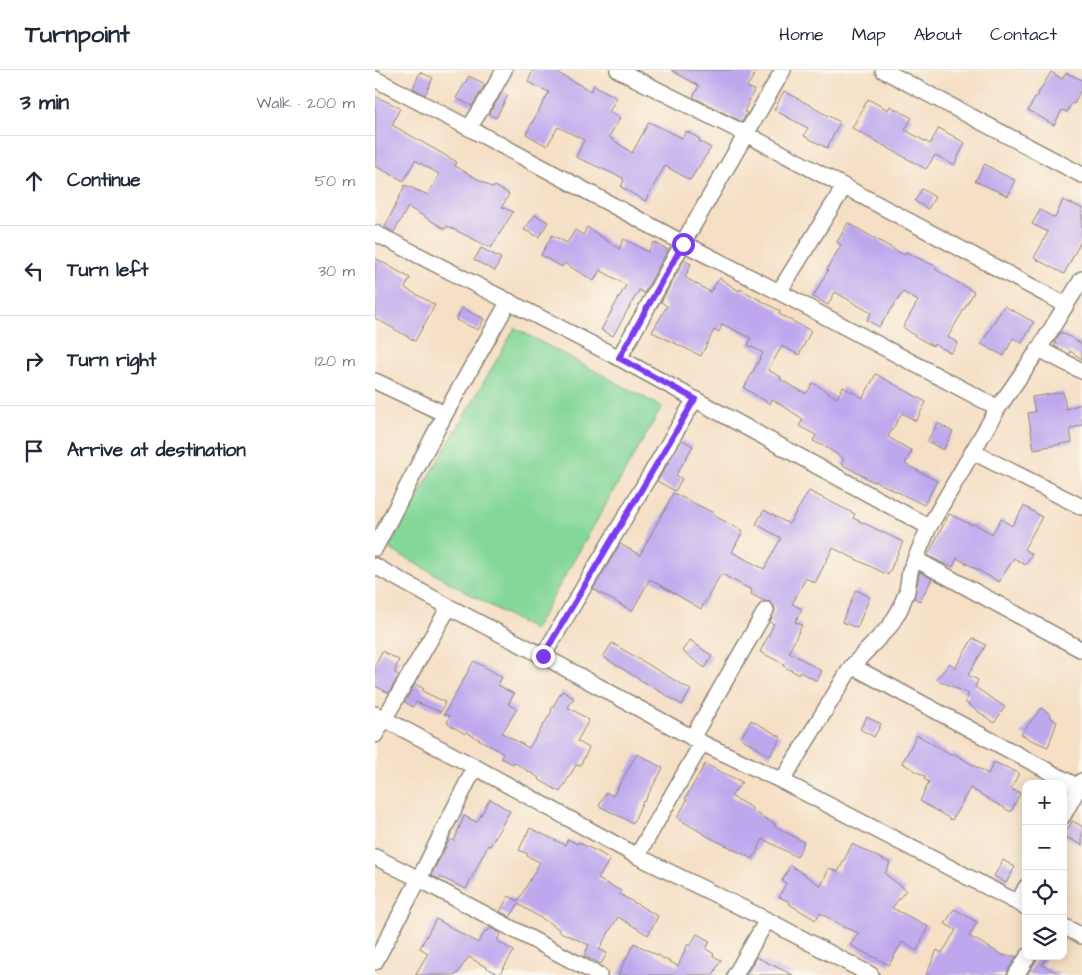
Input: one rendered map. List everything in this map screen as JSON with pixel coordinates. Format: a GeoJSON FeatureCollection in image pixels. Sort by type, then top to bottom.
{"type":"FeatureCollection","features":[{"type":"Feature","properties":{"kind":"street"},"geometry":{"type":"LineString","coordinates":[[469,128],[503,70]]}},
{"type":"Feature","properties":{"kind":"street"},"geometry":{"type":"LineString","coordinates":[[618,70],[746,134],[1066,305]]}},
{"type":"Feature","properties":{"kind":"street"},"geometry":{"type":"LineString","coordinates":[[619,358],[783,70]]}},
{"type":"Feature","properties":{"kind":"street"},"geometry":{"type":"LineString","coordinates":[[883,70],[907,75],[1082,175]]}},
{"type":"Feature","properties":{"kind":"street"},"geometry":{"type":"LineString","coordinates":[[375,79],[683,244],[779,292],[998,408]]}},
{"type":"Feature","properties":{"kind":"street"},"geometry":{"type":"LineString","coordinates":[[779,292],[844,187]]}},
{"type":"Feature","properties":{"kind":"street"},"geometry":{"type":"LineString","coordinates":[[375,233],[619,358],[929,527]]}},
{"type":"Feature","properties":{"kind":"street"},"geometry":{"type":"LineString","coordinates":[[782,780],[852,666],[890,626],[901,609],[907,591],[910,571],[929,527],[998,408],[1039,349],[1082,279]]}},
{"type":"Feature","properties":{"kind":"street"},"geometry":{"type":"LineString","coordinates":[[375,548],[445,414],[509,301]]}},
{"type":"Feature","properties":{"kind":"street"},"geometry":{"type":"LineString","coordinates":[[1039,349],[1082,370]]}},
{"type":"Feature","properties":{"kind":"street"},"geometry":{"type":"LineString","coordinates":[[375,381],[445,414]]}},
{"type":"Feature","properties":{"kind":"street"},"geometry":{"type":"LineString","coordinates":[[543,656],[695,399]]}},
{"type":"Feature","properties":{"kind":"street"},"geometry":{"type":"LineString","coordinates":[[973,452],[1082,507]]}},
{"type":"Feature","properties":{"kind":"street"},"geometry":{"type":"LineString","coordinates":[[915,559],[1082,650]]}},
{"type":"Feature","properties":{"kind":"street"},"geometry":{"type":"LineString","coordinates":[[375,566],[697,741],[782,780],[1022,905]]}},
{"type":"Feature","properties":{"kind":"street"},"geometry":{"type":"LineString","coordinates":[[375,735],[379,716],[449,607]]}},
{"type":"Feature","properties":{"kind":"street"},"geometry":{"type":"LineString","coordinates":[[637,856],[766,610]]}},
{"type":"Feature","properties":{"kind":"street"},"geometry":{"type":"LineString","coordinates":[[852,666],[1081,786],[1067,809]]}},
{"type":"Feature","properties":{"kind":"street"},"geometry":{"type":"LineString","coordinates":[[379,716],[637,856],[767,920],[871,975]]}},
{"type":"Feature","properties":{"kind":"street"},"geometry":{"type":"LineString","coordinates":[[375,962],[475,767]]}},
{"type":"Feature","properties":{"kind":"street"},"geometry":{"type":"LineString","coordinates":[[375,857],[599,975]]}},
{"type":"Feature","properties":{"kind":"street"},"geometry":{"type":"LineString","coordinates":[[735,975],[767,920]]}},
{"type":"Feature","properties":{"kind":"street"},"geometry":{"type":"LineString","coordinates":[[1067,928],[1082,936]]}},
{"type":"Feature","properties":{"kind":"street"},"geometry":{"type":"LineString","coordinates":[[1017,975],[1026,960]]}},
{"type":"Feature","properties":{"kind":"green space"},"geometry":{"type":"Polygon","coordinates":[[[515,328],[662,407],[534,630],[388,548],[515,328]]]}},
{"type":"Feature","properties":{"kind":"building"},"geometry":{"type":"Polygon","coordinates":[[[533,70],[556,70],[556,72],[591,91],[594,85],[617,98],[609,112],[620,118],[609,137],[632,153],[649,122],[682,138],[686,131],[711,148],[690,180],[665,166],[645,201],[621,187],[623,178],[576,157],[584,140],[558,127],[547,146],[526,134],[549,92],[528,82],[533,70]]]}},
{"type":"Feature","properties":{"kind":"building"},"geometry":{"type":"Polygon","coordinates":[[[671,70],[757,70],[747,87],[754,90],[744,112],[747,113],[742,122],[693,97],[699,86],[671,70]]]}},
{"type":"Feature","properties":{"kind":"building"},"geometry":{"type":"Polygon","coordinates":[[[420,72],[433,78],[425,95],[413,88],[420,72]]]}},
{"type":"Feature","properties":{"kind":"building"},"geometry":{"type":"Polygon","coordinates":[[[1051,72],[1062,79],[1066,73],[1082,80],[1082,87],[1074,104],[1072,103],[1067,112],[1062,110],[1054,125],[1028,110],[1051,72]]]}},
{"type":"Feature","properties":{"kind":"building"},"geometry":{"type":"Polygon","coordinates":[[[469,76],[485,84],[472,106],[456,98],[469,76]]]}},
{"type":"Feature","properties":{"kind":"building"},"geometry":{"type":"Polygon","coordinates":[[[784,91],[840,122],[827,148],[804,136],[808,128],[774,110],[784,91]]]}},
{"type":"Feature","properties":{"kind":"building"},"geometry":{"type":"Polygon","coordinates":[[[502,93],[508,95],[496,118],[489,114],[502,93]]]}},
{"type":"Feature","properties":{"kind":"building"},"geometry":{"type":"Polygon","coordinates":[[[375,96],[400,108],[392,125],[457,162],[455,166],[493,188],[495,186],[509,194],[502,207],[513,212],[491,248],[447,226],[445,229],[408,207],[394,232],[385,227],[405,185],[428,195],[439,174],[415,160],[404,181],[375,166],[375,96]]]}},
{"type":"Feature","properties":{"kind":"building"},"geometry":{"type":"Polygon","coordinates":[[[868,99],[888,110],[890,106],[912,118],[905,130],[930,144],[939,128],[965,143],[954,165],[935,155],[926,169],[852,128],[868,99]]]}},
{"type":"Feature","properties":{"kind":"building"},"geometry":{"type":"Polygon","coordinates":[[[985,164],[1015,180],[1008,196],[975,181],[985,164]]]}},
{"type":"Feature","properties":{"kind":"building"},"geometry":{"type":"Polygon","coordinates":[[[922,189],[935,197],[928,209],[915,201],[922,189]]]}},
{"type":"Feature","properties":{"kind":"building"},"geometry":{"type":"Polygon","coordinates":[[[1063,200],[1082,208],[1082,239],[1064,274],[1034,258],[1048,232],[1032,224],[1040,210],[1055,218],[1063,200]]]}},
{"type":"Feature","properties":{"kind":"building"},"geometry":{"type":"Polygon","coordinates":[[[535,215],[548,222],[539,237],[524,230],[535,215]]]}},
{"type":"Feature","properties":{"kind":"building"},"geometry":{"type":"Polygon","coordinates":[[[848,223],[904,255],[906,252],[937,267],[935,269],[974,292],[948,337],[958,343],[951,353],[918,338],[903,327],[918,301],[903,292],[879,327],[867,320],[871,313],[835,292],[828,305],[813,297],[841,245],[837,242],[848,223]]]}},
{"type":"Feature","properties":{"kind":"building"},"geometry":{"type":"Polygon","coordinates":[[[587,227],[619,249],[624,239],[648,252],[654,242],[668,250],[644,293],[639,290],[613,336],[601,330],[626,285],[600,270],[594,281],[564,263],[562,267],[541,255],[552,235],[567,243],[575,230],[583,235],[587,227]]]}},
{"type":"Feature","properties":{"kind":"building"},"geometry":{"type":"Polygon","coordinates":[[[481,248],[501,258],[495,271],[474,260],[481,248]]]}},
{"type":"Feature","properties":{"kind":"building"},"geometry":{"type":"Polygon","coordinates":[[[375,258],[410,278],[405,288],[435,305],[415,341],[375,318],[375,258]]]}},
{"type":"Feature","properties":{"kind":"building"},"geometry":{"type":"Polygon","coordinates":[[[684,260],[691,264],[685,277],[710,292],[720,278],[739,291],[740,289],[780,311],[779,314],[811,331],[799,355],[782,346],[768,370],[781,377],[780,379],[806,394],[813,383],[837,398],[843,387],[863,398],[876,374],[926,402],[916,421],[902,413],[888,437],[912,451],[905,464],[937,481],[924,505],[874,482],[841,464],[844,459],[813,441],[816,435],[799,426],[803,419],[772,399],[770,404],[744,388],[763,353],[748,345],[751,338],[722,324],[719,332],[714,330],[701,356],[652,332],[667,306],[661,302],[684,260]]]}},
{"type":"Feature","properties":{"kind":"building"},"geometry":{"type":"Polygon","coordinates":[[[1004,306],[1034,322],[1022,343],[1013,338],[1004,356],[981,344],[1004,306]]]}},
{"type":"Feature","properties":{"kind":"building"},"geometry":{"type":"Polygon","coordinates":[[[462,308],[484,319],[478,330],[456,320],[462,308]]]}},
{"type":"Feature","properties":{"kind":"building"},"geometry":{"type":"Polygon","coordinates":[[[1061,332],[1082,344],[1082,359],[1070,351],[1069,354],[1054,346],[1056,343],[1054,342],[1061,332]]]}},
{"type":"Feature","properties":{"kind":"building"},"geometry":{"type":"Polygon","coordinates":[[[1063,392],[1066,409],[1082,404],[1082,425],[1070,429],[1072,442],[1034,449],[1028,413],[1035,412],[1032,397],[1063,392]]]}},
{"type":"Feature","properties":{"kind":"building"},"geometry":{"type":"Polygon","coordinates":[[[938,423],[953,432],[943,450],[927,441],[938,423]]]}},
{"type":"Feature","properties":{"kind":"building"},"geometry":{"type":"Polygon","coordinates":[[[682,440],[693,446],[676,475],[682,479],[675,491],[657,481],[682,440]]]}},
{"type":"Feature","properties":{"kind":"building"},"geometry":{"type":"Polygon","coordinates":[[[809,491],[855,514],[853,518],[903,542],[888,575],[833,548],[815,583],[806,578],[792,604],[802,609],[795,622],[802,625],[789,652],[822,671],[817,681],[800,672],[798,674],[783,666],[784,664],[760,652],[774,624],[770,622],[775,610],[774,606],[770,602],[751,594],[752,590],[721,574],[701,609],[650,579],[632,611],[593,589],[620,544],[640,555],[673,493],[714,513],[713,515],[743,531],[732,552],[764,569],[781,538],[756,524],[764,510],[789,524],[809,491]]]}},
{"type":"Feature","properties":{"kind":"building"},"geometry":{"type":"Polygon","coordinates":[[[1024,506],[1042,517],[1024,549],[1032,554],[1025,565],[1014,558],[999,582],[957,558],[953,567],[928,555],[949,514],[972,525],[973,523],[992,534],[1001,519],[1012,526],[1024,506]]]}},
{"type":"Feature","properties":{"kind":"building"},"geometry":{"type":"Polygon","coordinates":[[[920,572],[932,579],[920,601],[914,598],[920,572]]]}},
{"type":"Feature","properties":{"kind":"building"},"geometry":{"type":"Polygon","coordinates":[[[856,590],[870,597],[857,628],[842,622],[856,590]]]}},
{"type":"Feature","properties":{"kind":"building"},"geometry":{"type":"Polygon","coordinates":[[[973,638],[986,645],[968,675],[978,680],[975,687],[1005,707],[994,723],[965,702],[969,694],[936,679],[950,663],[955,668],[973,638]]]}},
{"type":"Feature","properties":{"kind":"building"},"geometry":{"type":"Polygon","coordinates":[[[690,640],[712,656],[705,668],[682,651],[690,640]]]}},
{"type":"Feature","properties":{"kind":"building"},"geometry":{"type":"Polygon","coordinates":[[[612,643],[691,690],[682,705],[603,657],[612,643]]]}},
{"type":"Feature","properties":{"kind":"building"},"geometry":{"type":"Polygon","coordinates":[[[382,651],[399,660],[395,673],[399,675],[389,693],[375,686],[375,666],[382,651]]]}},
{"type":"Feature","properties":{"kind":"building"},"geometry":{"type":"Polygon","coordinates":[[[474,661],[502,677],[498,685],[514,694],[508,704],[517,709],[502,733],[529,748],[562,691],[574,698],[568,707],[589,720],[577,741],[589,748],[580,766],[576,765],[560,792],[514,762],[513,764],[501,758],[503,753],[447,723],[450,716],[444,714],[474,661]]]}},
{"type":"Feature","properties":{"kind":"building"},"geometry":{"type":"Polygon","coordinates":[[[415,684],[424,689],[422,691],[445,702],[441,712],[416,702],[413,707],[405,702],[415,684]]]}},
{"type":"Feature","properties":{"kind":"building"},"geometry":{"type":"Polygon","coordinates":[[[1041,708],[1057,722],[1048,747],[1021,734],[1041,708]]]}},
{"type":"Feature","properties":{"kind":"building"},"geometry":{"type":"Polygon","coordinates":[[[867,717],[881,724],[874,737],[860,729],[867,717]]]}},
{"type":"Feature","properties":{"kind":"building"},"geometry":{"type":"Polygon","coordinates":[[[751,720],[781,737],[770,756],[741,738],[751,720]]]}},
{"type":"Feature","properties":{"kind":"building"},"geometry":{"type":"Polygon","coordinates":[[[917,735],[952,755],[953,753],[988,774],[994,762],[1019,773],[1011,789],[1020,793],[1011,812],[970,788],[952,820],[920,801],[929,782],[924,779],[926,777],[902,763],[917,735]]]}},
{"type":"Feature","properties":{"kind":"building"},"geometry":{"type":"Polygon","coordinates":[[[637,754],[663,768],[643,801],[633,823],[599,806],[606,792],[613,796],[637,754]]]}},
{"type":"Feature","properties":{"kind":"building"},"geometry":{"type":"Polygon","coordinates":[[[705,764],[742,782],[731,796],[775,824],[774,826],[804,842],[797,857],[763,839],[753,859],[707,836],[677,818],[687,800],[685,799],[705,764]]]}},
{"type":"Feature","properties":{"kind":"building"},"geometry":{"type":"Polygon","coordinates":[[[490,799],[510,811],[490,846],[488,845],[466,889],[431,875],[450,839],[454,841],[464,816],[477,822],[490,799]]]}},
{"type":"Feature","properties":{"kind":"building"},"geometry":{"type":"Polygon","coordinates":[[[1072,821],[1082,826],[1082,845],[1067,838],[1067,830],[1072,821]]]}},
{"type":"Feature","properties":{"kind":"building"},"geometry":{"type":"Polygon","coordinates":[[[530,828],[565,845],[568,839],[577,844],[578,842],[610,859],[598,879],[621,891],[619,894],[658,916],[648,935],[618,917],[599,949],[607,953],[601,964],[584,956],[589,945],[558,931],[559,929],[518,904],[510,917],[500,911],[509,896],[518,901],[540,862],[519,850],[530,828]]]}},
{"type":"Feature","properties":{"kind":"building"},"geometry":{"type":"Polygon","coordinates":[[[852,844],[890,863],[885,874],[906,890],[892,908],[928,926],[917,951],[902,942],[889,965],[850,945],[859,933],[843,927],[820,913],[816,920],[789,904],[790,902],[779,897],[786,883],[782,881],[790,865],[821,886],[829,868],[838,872],[852,844]]]}},
{"type":"Feature","properties":{"kind":"building"},"geometry":{"type":"Polygon","coordinates":[[[1003,860],[1015,867],[1006,883],[994,876],[1003,860]]]}},
{"type":"Feature","properties":{"kind":"building"},"geometry":{"type":"Polygon","coordinates":[[[954,909],[977,922],[969,936],[1004,956],[1017,956],[1007,975],[926,975],[937,950],[942,953],[956,930],[945,924],[954,909]]]}},
{"type":"Feature","properties":{"kind":"building"},"geometry":{"type":"Polygon","coordinates":[[[436,919],[478,943],[486,930],[488,931],[490,928],[501,933],[497,941],[514,951],[499,975],[469,957],[456,975],[415,975],[428,953],[420,948],[436,919]]]}},
{"type":"Feature","properties":{"kind":"building"},"geometry":{"type":"Polygon","coordinates":[[[697,934],[710,941],[706,949],[714,954],[713,956],[721,960],[713,975],[618,975],[634,943],[678,966],[688,944],[690,946],[697,934]]]}},
{"type":"Feature","properties":{"kind":"building"},"geometry":{"type":"Polygon","coordinates":[[[756,957],[793,975],[746,975],[756,957]]]}},
{"type":"Feature","properties":{"kind":"building"},"geometry":{"type":"Polygon","coordinates":[[[1045,960],[1042,965],[1061,975],[1027,975],[1036,961],[1045,960]]]}},
{"type":"Feature","properties":{"kind":"route"},"geometry":{"type":"LineString","coordinates":[[543,656],[695,399],[619,358],[683,244]]}}]}
